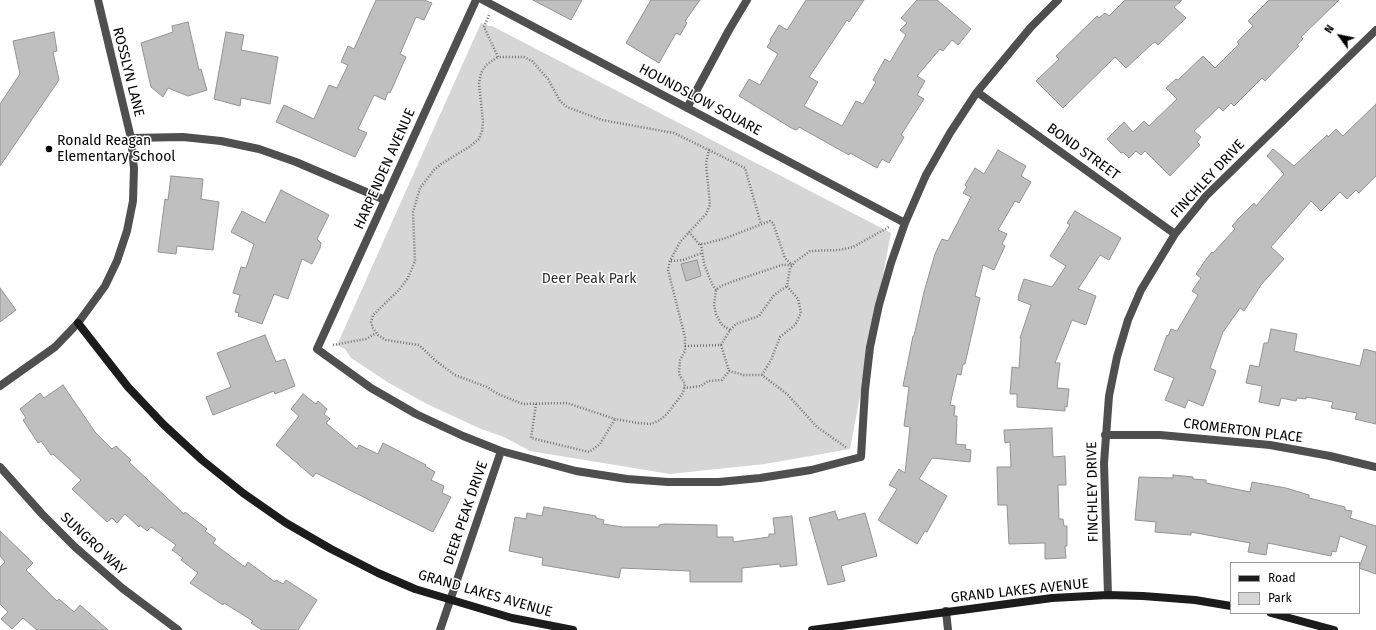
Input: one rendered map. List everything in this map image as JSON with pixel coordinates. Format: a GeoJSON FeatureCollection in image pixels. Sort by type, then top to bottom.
{"type":"FeatureCollection","features":[{"type":"Feature","properties":{"kind":"street","name":"ROSSLYN LANE"},"geometry":{"type":"LineString","coordinates":[[0,386],[55,346],[78,323],[105,286],[117,261],[127,231],[133,200],[134,169],[131,138],[98,0]]}},
{"type":"Feature","properties":{"kind":"street","name":"HARPENDEN AVENUE"},"geometry":{"type":"LineString","coordinates":[[317,349],[476,0]]}},
{"type":"Feature","properties":{"kind":"street","name":"HOUNDSLOW SQUARE"},"geometry":{"type":"LineString","coordinates":[[483,0],[903,221]]}},
{"type":"Feature","properties":{"kind":"street"},"geometry":{"type":"LineString","coordinates":[[687,108],[747,0]]}},
{"type":"Feature","properties":{"kind":"street"},"geometry":{"type":"LineString","coordinates":[[317,349],[371,388],[416,414],[462,436],[501,451],[576,471],[627,479],[668,482],[719,482],[760,478],[811,470],[862,457],[865,390],[870,347],[879,305],[903,221],[926,175],[950,133],[977,92],[1021,38],[1058,0]]}},
{"type":"Feature","properties":{"kind":"street","name":"FINCHLEY DRIVE"},"geometry":{"type":"LineString","coordinates":[[1108,595],[1105,435],[1109,396],[1116,357],[1128,320],[1148,278],[1175,234],[1206,196],[1376,30]]}},
{"type":"Feature","properties":{"kind":"street","name":"BOND STREET"},"geometry":{"type":"LineString","coordinates":[[977,92],[1175,234]]}},
{"type":"Feature","properties":{"kind":"street"},"geometry":{"type":"LineString","coordinates":[[131,138],[182,137],[221,141],[259,150],[296,162],[385,200]]}},
{"type":"Feature","properties":{"kind":"street","name":"GRAND LAKES AVENUE"},"geometry":{"type":"LineString","coordinates":[[78,323],[128,387],[164,425],[202,460],[243,493],[286,523],[331,550],[415,589],[512,618],[573,630]]}},
{"type":"Feature","properties":{"kind":"street","name":"CROMERTON PLACE"},"geometry":{"type":"LineString","coordinates":[[1105,435],[1160,435],[1270,445],[1330,456],[1376,468]]}},
{"type":"Feature","properties":{"kind":"street","name":"DEER PEAK DRIVE"},"geometry":{"type":"LineString","coordinates":[[440,630],[501,451]]}},
{"type":"Feature","properties":{"kind":"street","name":"SUNGRO WAY"},"geometry":{"type":"LineString","coordinates":[[0,467],[42,514],[75,547],[122,588],[178,630]]}},
{"type":"Feature","properties":{"kind":"street","name":"GRAND LAKES AVENUE"},"geometry":{"type":"LineString","coordinates":[[812,630],[1052,598],[1108,595],[1195,600],[1230,606]]}},
{"type":"Feature","properties":{"kind":"street"},"geometry":{"type":"LineString","coordinates":[[946,611],[948,630]]}},
{"type":"Feature","properties":{"kind":"street"},"geometry":{"type":"LineString","coordinates":[[1275,614],[1334,630]]}},
{"type":"Feature","properties":{"kind":"path"},"geometry":{"type":"LineString","coordinates":[[494,6],[484,27],[498,57]]}},
{"type":"Feature","properties":{"kind":"path"},"geometry":{"type":"LineString","coordinates":[[710,150],[706,163],[710,205],[706,214],[680,242],[670,261],[668,270],[685,337],[685,351],[680,360],[679,374],[686,384],[667,414],[660,420],[651,424],[615,419],[567,403],[523,404],[446,370],[419,345],[386,340],[376,333],[372,322],[373,315],[399,290],[415,261],[413,212],[420,188],[441,164],[470,147],[479,139],[484,122],[479,88],[481,73],[486,65],[498,57],[524,57],[532,62],[548,79],[560,101],[577,111],[602,120],[674,133],[710,150],[745,168],[761,224]]}},
{"type":"Feature","properties":{"kind":"path"},"geometry":{"type":"LineString","coordinates":[[689,232],[699,244],[701,244],[726,238],[770,221],[785,258],[792,265]]}},
{"type":"Feature","properties":{"kind":"path"},"geometry":{"type":"LineString","coordinates":[[729,371],[721,345],[730,330],[736,324],[759,316],[774,295],[787,286],[792,265],[802,256],[810,251],[839,250],[853,247],[903,221]]}},
{"type":"Feature","properties":{"kind":"path"},"geometry":{"type":"LineString","coordinates":[[701,244],[708,275],[716,290],[714,305],[716,314],[721,324],[730,330]]}},
{"type":"Feature","properties":{"kind":"path"},"geometry":{"type":"LineString","coordinates":[[670,261],[684,260],[702,253]]}},
{"type":"Feature","properties":{"kind":"path"},"geometry":{"type":"LineString","coordinates":[[716,290],[721,286],[734,281],[782,265],[792,265]]}},
{"type":"Feature","properties":{"kind":"path"},"geometry":{"type":"LineString","coordinates":[[762,375],[772,360],[780,338],[795,325],[801,313],[798,299],[787,286]]}},
{"type":"Feature","properties":{"kind":"path"},"geometry":{"type":"LineString","coordinates":[[317,349],[366,339],[376,333]]}},
{"type":"Feature","properties":{"kind":"path"},"geometry":{"type":"LineString","coordinates":[[685,346],[721,345]]}},
{"type":"Feature","properties":{"kind":"path"},"geometry":{"type":"LineString","coordinates":[[729,371],[744,375],[762,375],[787,394],[817,427],[862,457]]}},
{"type":"Feature","properties":{"kind":"path"},"geometry":{"type":"LineString","coordinates":[[684,388],[701,386],[708,381],[722,380],[729,371]]}},
{"type":"Feature","properties":{"kind":"path"},"geometry":{"type":"LineString","coordinates":[[536,404],[531,438],[589,452],[600,444],[615,419]]}},
{"type":"Feature","properties":{"kind":"green space","name":"Deer Peak Park"},"geometry":{"type":"Polygon","coordinates":[[[481,23],[492,26],[891,233],[850,449],[765,464],[670,474],[530,451],[504,437],[481,429],[427,404],[389,383],[351,358],[345,349],[337,345],[481,23]]]}},
{"type":"Feature","properties":{"kind":"building"},"geometry":{"type":"Polygon","coordinates":[[[376,0],[424,0],[432,3],[424,20],[416,17],[400,54],[406,57],[390,93],[388,92],[385,100],[374,95],[358,129],[367,133],[355,157],[276,122],[284,105],[314,119],[329,85],[337,88],[348,65],[341,62],[348,46],[354,49],[376,0]]]}},
{"type":"Feature","properties":{"kind":"building"},"geometry":{"type":"Polygon","coordinates":[[[533,0],[582,0],[571,20],[533,0]]]}},
{"type":"Feature","properties":{"kind":"building"},"geometry":{"type":"Polygon","coordinates":[[[651,0],[700,0],[685,21],[687,23],[680,35],[676,33],[659,63],[626,43],[651,0]]]}},
{"type":"Feature","properties":{"kind":"building"},"geometry":{"type":"Polygon","coordinates":[[[806,0],[864,0],[849,22],[847,20],[809,77],[818,82],[804,106],[842,126],[856,101],[863,104],[876,82],[873,80],[885,59],[890,62],[906,35],[900,30],[907,23],[901,18],[917,0],[937,0],[971,29],[958,45],[952,40],[943,51],[940,49],[917,76],[925,81],[917,95],[924,99],[901,135],[904,137],[889,163],[882,159],[877,168],[850,153],[849,155],[799,127],[797,130],[793,129],[739,96],[749,79],[760,85],[778,54],[767,47],[771,41],[770,40],[779,25],[787,30],[806,0]]]}},
{"type":"Feature","properties":{"kind":"building"},"geometry":{"type":"Polygon","coordinates":[[[1125,0],[1182,0],[1174,7],[1186,18],[1158,45],[1155,42],[1152,44],[1126,68],[1115,57],[1063,108],[1036,81],[1059,59],[1056,56],[1097,16],[1099,18],[1105,13],[1109,16],[1125,0]]]}},
{"type":"Feature","properties":{"kind":"building"},"geometry":{"type":"Polygon","coordinates":[[[1269,0],[1339,0],[1301,37],[1303,39],[1297,45],[1299,46],[1265,81],[1262,78],[1234,106],[1231,103],[1223,111],[1219,107],[1194,131],[1201,137],[1197,142],[1200,145],[1170,176],[1145,151],[1141,155],[1136,151],[1129,158],[1123,152],[1121,153],[1107,139],[1124,122],[1133,132],[1144,121],[1149,126],[1177,99],[1166,88],[1176,79],[1178,80],[1203,56],[1215,68],[1239,44],[1237,42],[1253,26],[1248,21],[1269,0]]]}},
{"type":"Feature","properties":{"kind":"building"},"geometry":{"type":"Polygon","coordinates":[[[188,22],[199,70],[201,69],[207,90],[188,96],[168,88],[163,97],[151,87],[141,43],[173,32],[172,26],[188,22]]]}},
{"type":"Feature","properties":{"kind":"building"},"geometry":{"type":"Polygon","coordinates":[[[54,32],[57,51],[53,52],[59,80],[0,166],[0,104],[20,74],[13,41],[54,32]]]}},
{"type":"Feature","properties":{"kind":"building"},"geometry":{"type":"Polygon","coordinates":[[[226,32],[244,35],[241,50],[278,57],[270,104],[241,98],[240,106],[214,99],[226,32]]]}},
{"type":"Feature","properties":{"kind":"building"},"geometry":{"type":"Polygon","coordinates":[[[1376,104],[1376,176],[1359,193],[1356,190],[1347,199],[1340,192],[1321,211],[1311,201],[1271,247],[1284,259],[1261,285],[1244,311],[1240,308],[1223,332],[1210,368],[1216,371],[1203,406],[1188,400],[1185,408],[1165,400],[1174,378],[1154,370],[1167,335],[1168,336],[1171,329],[1177,331],[1198,295],[1192,291],[1201,278],[1196,274],[1207,258],[1235,229],[1232,226],[1240,217],[1254,203],[1256,206],[1284,174],[1267,156],[1273,149],[1294,166],[1327,135],[1328,137],[1336,129],[1343,136],[1376,104]]]}},
{"type":"Feature","properties":{"kind":"building"},"geometry":{"type":"Polygon","coordinates":[[[998,150],[1026,166],[1021,176],[1031,182],[1019,203],[1015,201],[998,230],[1007,234],[1002,244],[1005,246],[994,270],[983,265],[975,296],[980,298],[965,364],[963,364],[961,375],[957,374],[950,405],[955,406],[954,416],[957,416],[956,444],[966,445],[965,449],[971,450],[970,462],[932,458],[919,479],[947,496],[927,532],[925,531],[917,544],[878,520],[897,489],[889,485],[899,469],[905,473],[910,427],[904,426],[909,387],[903,386],[913,336],[935,254],[942,239],[948,241],[971,197],[963,193],[967,187],[965,185],[975,168],[984,174],[998,150]]]}},
{"type":"Feature","properties":{"kind":"building"},"geometry":{"type":"Polygon","coordinates":[[[171,176],[203,179],[201,199],[219,202],[213,250],[177,246],[176,254],[158,252],[165,199],[168,200],[171,176]]]}},
{"type":"Feature","properties":{"kind":"building"},"geometry":{"type":"Polygon","coordinates":[[[281,190],[329,215],[317,239],[321,243],[320,248],[312,264],[302,259],[288,299],[274,294],[262,324],[238,316],[239,313],[235,312],[240,295],[233,293],[241,267],[246,268],[254,244],[231,232],[242,211],[265,223],[281,190]]]}},
{"type":"Feature","properties":{"kind":"building"},"geometry":{"type":"Polygon","coordinates":[[[1075,211],[1121,238],[1109,260],[1100,255],[1078,289],[1096,296],[1086,325],[1072,320],[1055,363],[1060,363],[1057,388],[1069,389],[1067,407],[1065,406],[1065,411],[1017,407],[1017,394],[1010,394],[1012,367],[1019,368],[1020,338],[1031,305],[1018,300],[1018,297],[1024,279],[1052,287],[1066,266],[1050,256],[1070,225],[1067,223],[1075,211]]]}},
{"type":"Feature","properties":{"kind":"building"},"geometry":{"type":"Polygon","coordinates":[[[697,260],[701,276],[686,281],[681,264],[697,260]]]}},
{"type":"Feature","properties":{"kind":"building"},"geometry":{"type":"Polygon","coordinates":[[[0,288],[16,310],[0,322],[0,288]]]}},
{"type":"Feature","properties":{"kind":"building"},"geometry":{"type":"Polygon","coordinates":[[[1271,329],[1297,334],[1294,351],[1360,366],[1364,349],[1376,352],[1376,424],[1355,419],[1357,413],[1331,408],[1333,402],[1306,397],[1306,399],[1297,398],[1296,401],[1281,398],[1279,406],[1259,402],[1262,386],[1246,383],[1250,365],[1259,367],[1264,343],[1268,343],[1271,329]]]}},
{"type":"Feature","properties":{"kind":"building"},"geometry":{"type":"Polygon","coordinates":[[[265,335],[276,362],[285,359],[295,386],[275,394],[274,391],[213,415],[206,397],[231,387],[217,353],[265,335]]]}},
{"type":"Feature","properties":{"kind":"building"},"geometry":{"type":"Polygon","coordinates":[[[63,385],[95,432],[112,449],[116,446],[131,460],[129,462],[184,514],[185,512],[207,529],[205,531],[216,539],[213,543],[245,567],[248,562],[275,582],[276,580],[283,584],[286,580],[317,600],[298,630],[262,630],[251,623],[253,621],[224,603],[223,605],[190,583],[198,573],[181,560],[183,558],[172,550],[176,545],[151,527],[147,531],[140,525],[139,527],[125,514],[117,523],[112,518],[107,522],[72,489],[81,480],[53,454],[51,455],[41,441],[38,443],[23,420],[26,418],[20,409],[40,393],[44,398],[63,385]]]}},
{"type":"Feature","properties":{"kind":"building"},"geometry":{"type":"Polygon","coordinates":[[[303,394],[316,404],[318,401],[327,409],[324,414],[330,419],[326,423],[357,449],[359,445],[378,454],[383,443],[426,465],[425,466],[435,472],[431,480],[444,486],[442,493],[451,497],[433,532],[316,473],[313,477],[276,445],[299,416],[291,409],[303,394]]]}},
{"type":"Feature","properties":{"kind":"building"},"geometry":{"type":"Polygon","coordinates":[[[1052,428],[1053,457],[1065,456],[1066,485],[1058,485],[1059,519],[1063,519],[1064,526],[1067,526],[1067,546],[1065,546],[1066,558],[1045,559],[1045,543],[1009,544],[1007,505],[998,505],[997,467],[1011,467],[1010,442],[1005,443],[1004,430],[1052,428]]]}},
{"type":"Feature","properties":{"kind":"building"},"geometry":{"type":"Polygon","coordinates":[[[1173,475],[1193,477],[1193,479],[1206,480],[1206,483],[1250,492],[1252,482],[1286,488],[1309,495],[1309,498],[1345,507],[1345,510],[1352,511],[1350,518],[1376,526],[1376,574],[1360,568],[1367,546],[1340,536],[1336,552],[1332,551],[1331,556],[1268,543],[1266,555],[1248,552],[1250,543],[1191,532],[1191,535],[1155,532],[1156,522],[1135,520],[1139,477],[1173,478],[1173,475]]]}},
{"type":"Feature","properties":{"kind":"building"},"geometry":{"type":"Polygon","coordinates":[[[544,507],[596,516],[596,518],[604,520],[603,524],[623,527],[659,527],[659,525],[665,524],[717,525],[717,537],[733,537],[733,542],[769,537],[769,534],[775,534],[773,518],[792,516],[797,565],[780,567],[780,564],[742,568],[742,582],[690,582],[690,571],[621,568],[619,578],[542,565],[543,558],[509,551],[515,517],[526,519],[527,513],[542,516],[544,507]]]}},
{"type":"Feature","properties":{"kind":"building"},"geometry":{"type":"Polygon","coordinates":[[[835,511],[838,520],[865,513],[877,556],[841,566],[845,581],[828,585],[809,518],[835,511]]]}},
{"type":"Feature","properties":{"kind":"building"},"geometry":{"type":"Polygon","coordinates":[[[0,531],[33,563],[26,570],[57,601],[59,599],[74,612],[80,605],[108,630],[37,630],[23,618],[12,629],[1,619],[8,612],[0,604],[0,567],[5,562],[0,556],[0,531]]]}},
{"type":"Feature","properties":{"kind":"place","name":"Ronald Reagan Elementary School"},"geometry":{"type":"Point","coordinates":[49,149]}}]}
